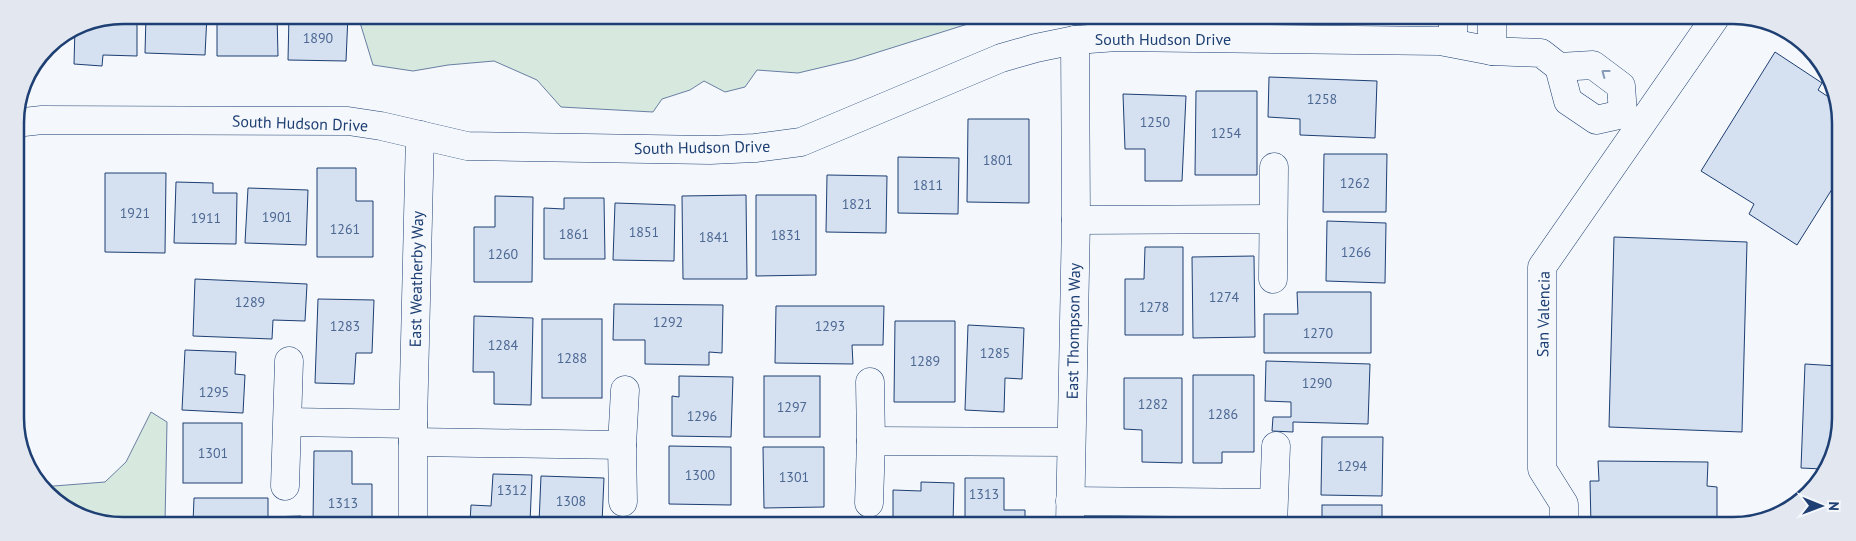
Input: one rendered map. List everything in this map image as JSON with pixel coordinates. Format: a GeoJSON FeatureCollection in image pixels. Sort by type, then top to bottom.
{"type":"FeatureCollection","features":[{"type":"Feature","properties":{"kind":"street"},"geometry":{"type":"LineString","coordinates":[[1492,24],[1492,51],[1541,53],[1559,67],[1568,101],[1596,120],[1631,120],[1621,86],[1600,70],[1593,65],[1559,67]]}},
{"type":"Feature","properties":{"kind":"street","name":"San Valencia"},"geometry":{"type":"LineString","coordinates":[[1564,517],[1564,504],[1542,469],[1542,266],[1631,120],[1710,24]]}},
{"type":"Feature","properties":{"kind":"street","name":"South Hudson Drive"},"geometry":{"type":"LineString","coordinates":[[24,122],[42,120],[348,121],[381,126],[467,146],[710,150],[755,148],[801,142],[1001,58],[1075,40],[1117,37],[1440,41],[1453,31],[1492,51]]}},
{"type":"Feature","properties":{"kind":"street","name":"East Thompson Way"},"geometry":{"type":"LineString","coordinates":[[1075,40],[1076,220],[1070,513],[1273,514],[1276,446]]}},
{"type":"Feature","properties":{"kind":"street","name":"East Weatherby Way"},"geometry":{"type":"LineString","coordinates":[[413,517],[413,433],[420,135]]}},
{"type":"Feature","properties":{"kind":"street"},"geometry":{"type":"LineString","coordinates":[[1273,279],[1274,167]]}},
{"type":"Feature","properties":{"kind":"street"},"geometry":{"type":"LineString","coordinates":[[1076,220],[1273,219]]}},
{"type":"Feature","properties":{"kind":"street"},"geometry":{"type":"LineString","coordinates":[[285,486],[289,361]]}},
{"type":"Feature","properties":{"kind":"street"},"geometry":{"type":"LineString","coordinates":[[869,503],[870,382]]}},
{"type":"Feature","properties":{"kind":"street"},"geometry":{"type":"LineString","coordinates":[[623,502],[622,445],[625,390]]}},
{"type":"Feature","properties":{"kind":"street"},"geometry":{"type":"LineString","coordinates":[[288,422],[413,433],[622,445]]}},
{"type":"Feature","properties":{"kind":"street"},"geometry":{"type":"LineString","coordinates":[[871,441],[1070,442]]}},
{"type":"Feature","properties":{"kind":"shaded area"},"geometry":{"type":"Polygon","coordinates":[[[360,24],[968,24],[853,60],[798,73],[757,70],[745,87],[725,92],[704,81],[690,90],[662,99],[653,112],[561,107],[537,80],[494,61],[448,65],[413,71],[373,65],[360,24]]]}},
{"type":"Feature","properties":{"kind":"shaded area"},"geometry":{"type":"Polygon","coordinates":[[[151,412],[167,422],[165,517],[122,517],[97,514],[73,504],[50,486],[105,482],[126,462],[151,412]]]}},
{"type":"Feature","properties":{"kind":"building"},"geometry":{"type":"Polygon","coordinates":[[[137,24],[137,56],[103,55],[102,66],[74,64],[75,36],[103,26],[137,24]]]}},
{"type":"Feature","properties":{"kind":"building"},"geometry":{"type":"Polygon","coordinates":[[[146,24],[207,24],[205,55],[145,53],[146,24]]]}},
{"type":"Feature","properties":{"kind":"building"},"geometry":{"type":"Polygon","coordinates":[[[217,24],[277,24],[278,56],[217,56],[217,24]]]}},
{"type":"Feature","properties":{"kind":"building"},"geometry":{"type":"Polygon","coordinates":[[[289,24],[348,24],[346,61],[288,60],[289,24]]]}},
{"type":"Feature","properties":{"kind":"building"},"geometry":{"type":"Polygon","coordinates":[[[1775,52],[1822,83],[1818,90],[1828,97],[1832,116],[1832,189],[1797,245],[1749,214],[1754,204],[1701,171],[1775,52]]]}},
{"type":"Feature","properties":{"kind":"building"},"geometry":{"type":"Polygon","coordinates":[[[1269,77],[1377,81],[1375,138],[1300,135],[1300,119],[1268,117],[1269,77]]]}},
{"type":"Feature","properties":{"kind":"building"},"geometry":{"type":"Polygon","coordinates":[[[1196,91],[1257,91],[1257,175],[1195,175],[1196,91]]]}},
{"type":"Feature","properties":{"kind":"building"},"geometry":{"type":"Polygon","coordinates":[[[1123,94],[1186,96],[1182,181],[1145,181],[1145,149],[1125,149],[1123,94]]]}},
{"type":"Feature","properties":{"kind":"building"},"geometry":{"type":"Polygon","coordinates":[[[968,119],[1029,119],[1029,203],[967,202],[968,119]]]}},
{"type":"Feature","properties":{"kind":"building"},"geometry":{"type":"Polygon","coordinates":[[[1324,154],[1387,154],[1386,212],[1323,212],[1324,154]]]}},
{"type":"Feature","properties":{"kind":"building"},"geometry":{"type":"Polygon","coordinates":[[[898,157],[959,158],[958,214],[898,213],[898,157]]]}},
{"type":"Feature","properties":{"kind":"building"},"geometry":{"type":"Polygon","coordinates":[[[317,168],[356,168],[356,201],[373,201],[373,257],[317,257],[317,168]]]}},
{"type":"Feature","properties":{"kind":"building"},"geometry":{"type":"Polygon","coordinates":[[[105,173],[166,173],[165,253],[105,252],[105,173]]]}},
{"type":"Feature","properties":{"kind":"building"},"geometry":{"type":"Polygon","coordinates":[[[827,175],[887,176],[886,233],[826,232],[827,175]]]}},
{"type":"Feature","properties":{"kind":"building"},"geometry":{"type":"Polygon","coordinates":[[[176,182],[213,183],[213,193],[237,193],[236,244],[174,243],[176,182]]]}},
{"type":"Feature","properties":{"kind":"building"},"geometry":{"type":"Polygon","coordinates":[[[248,188],[308,190],[306,245],[245,243],[248,188]]]}},
{"type":"Feature","properties":{"kind":"building"},"geometry":{"type":"Polygon","coordinates":[[[746,195],[747,279],[683,279],[682,196],[746,195]]]}},
{"type":"Feature","properties":{"kind":"building"},"geometry":{"type":"Polygon","coordinates":[[[756,195],[816,195],[816,275],[756,276],[756,195]]]}},
{"type":"Feature","properties":{"kind":"building"},"geometry":{"type":"Polygon","coordinates":[[[495,196],[533,197],[532,282],[474,282],[474,227],[495,227],[495,196]]]}},
{"type":"Feature","properties":{"kind":"building"},"geometry":{"type":"Polygon","coordinates":[[[564,198],[604,198],[605,259],[544,259],[544,208],[564,209],[564,198]]]}},
{"type":"Feature","properties":{"kind":"building"},"geometry":{"type":"Polygon","coordinates":[[[615,203],[675,205],[674,261],[613,260],[615,203]]]}},
{"type":"Feature","properties":{"kind":"building"},"geometry":{"type":"Polygon","coordinates":[[[1327,221],[1386,223],[1385,283],[1326,281],[1327,221]]]}},
{"type":"Feature","properties":{"kind":"building"},"geometry":{"type":"Polygon","coordinates":[[[1614,237],[1747,242],[1742,432],[1609,427],[1614,237]]]}},
{"type":"Feature","properties":{"kind":"building"},"geometry":{"type":"Polygon","coordinates":[[[1145,247],[1183,247],[1183,335],[1125,335],[1125,279],[1144,279],[1145,247]]]}},
{"type":"Feature","properties":{"kind":"building"},"geometry":{"type":"Polygon","coordinates":[[[1254,256],[1255,337],[1193,338],[1192,257],[1254,256]]]}},
{"type":"Feature","properties":{"kind":"building"},"geometry":{"type":"Polygon","coordinates":[[[195,279],[307,284],[305,321],[273,320],[272,339],[193,336],[195,279]]]}},
{"type":"Feature","properties":{"kind":"building"},"geometry":{"type":"Polygon","coordinates":[[[1297,292],[1371,292],[1371,353],[1264,353],[1264,314],[1298,314],[1297,292]]]}},
{"type":"Feature","properties":{"kind":"building"},"geometry":{"type":"Polygon","coordinates":[[[318,299],[374,300],[372,353],[356,353],[354,384],[315,383],[318,299]]]}},
{"type":"Feature","properties":{"kind":"building"},"geometry":{"type":"Polygon","coordinates":[[[614,304],[723,305],[722,353],[709,352],[709,365],[645,364],[645,340],[613,340],[614,304]]]}},
{"type":"Feature","properties":{"kind":"building"},"geometry":{"type":"Polygon","coordinates":[[[776,306],[884,306],[883,345],[852,345],[853,364],[775,363],[776,306]]]}},
{"type":"Feature","properties":{"kind":"building"},"geometry":{"type":"Polygon","coordinates":[[[474,316],[533,318],[531,405],[494,404],[494,372],[473,372],[474,316]]]}},
{"type":"Feature","properties":{"kind":"building"},"geometry":{"type":"Polygon","coordinates":[[[542,319],[602,319],[602,398],[542,398],[542,319]]]}},
{"type":"Feature","properties":{"kind":"building"},"geometry":{"type":"Polygon","coordinates":[[[895,321],[955,321],[955,402],[894,402],[895,321]]]}},
{"type":"Feature","properties":{"kind":"building"},"geometry":{"type":"Polygon","coordinates":[[[968,325],[1024,328],[1022,379],[1005,378],[1004,412],[965,410],[968,325]]]}},
{"type":"Feature","properties":{"kind":"building"},"geometry":{"type":"Polygon","coordinates":[[[185,350],[236,352],[235,374],[245,375],[243,413],[182,410],[185,350]]]}},
{"type":"Feature","properties":{"kind":"building"},"geometry":{"type":"Polygon","coordinates":[[[1266,361],[1370,364],[1368,424],[1293,422],[1293,432],[1272,431],[1273,417],[1291,417],[1291,402],[1265,401],[1266,361]]]}},
{"type":"Feature","properties":{"kind":"building"},"geometry":{"type":"Polygon","coordinates":[[[1805,364],[1832,366],[1832,419],[1829,444],[1818,469],[1801,468],[1805,364]]]}},
{"type":"Feature","properties":{"kind":"building"},"geometry":{"type":"Polygon","coordinates":[[[1193,375],[1254,375],[1254,452],[1222,452],[1222,463],[1193,463],[1193,375]]]}},
{"type":"Feature","properties":{"kind":"building"},"geometry":{"type":"Polygon","coordinates":[[[679,376],[733,377],[731,437],[672,436],[672,396],[679,397],[679,376]]]}},
{"type":"Feature","properties":{"kind":"building"},"geometry":{"type":"Polygon","coordinates":[[[764,376],[820,376],[820,437],[764,437],[764,376]]]}},
{"type":"Feature","properties":{"kind":"building"},"geometry":{"type":"Polygon","coordinates":[[[1124,378],[1182,378],[1182,463],[1142,462],[1142,430],[1124,429],[1124,378]]]}},
{"type":"Feature","properties":{"kind":"building"},"geometry":{"type":"Polygon","coordinates":[[[183,423],[242,423],[242,483],[183,483],[183,423]]]}},
{"type":"Feature","properties":{"kind":"building"},"geometry":{"type":"Polygon","coordinates":[[[1322,437],[1383,437],[1382,496],[1321,495],[1322,437]]]}},
{"type":"Feature","properties":{"kind":"building"},"geometry":{"type":"Polygon","coordinates":[[[669,446],[731,447],[731,505],[669,504],[669,446]]]}},
{"type":"Feature","properties":{"kind":"building"},"geometry":{"type":"Polygon","coordinates":[[[763,447],[824,447],[824,507],[764,508],[763,447]]]}},
{"type":"Feature","properties":{"kind":"building"},"geometry":{"type":"Polygon","coordinates":[[[314,451],[352,451],[352,484],[372,484],[372,517],[313,517],[314,451]]]}},
{"type":"Feature","properties":{"kind":"building"},"geometry":{"type":"Polygon","coordinates":[[[1598,461],[1708,462],[1707,486],[1717,487],[1717,517],[1591,517],[1590,481],[1599,481],[1598,461]]]}},
{"type":"Feature","properties":{"kind":"building"},"geometry":{"type":"Polygon","coordinates":[[[493,474],[532,475],[530,517],[470,517],[471,505],[491,506],[493,474]]]}},
{"type":"Feature","properties":{"kind":"building"},"geometry":{"type":"Polygon","coordinates":[[[541,476],[604,478],[602,517],[539,517],[541,476]]]}},
{"type":"Feature","properties":{"kind":"building"},"geometry":{"type":"Polygon","coordinates":[[[965,478],[1004,478],[1004,510],[1025,510],[1025,517],[965,517],[965,478]]]}},
{"type":"Feature","properties":{"kind":"building"},"geometry":{"type":"Polygon","coordinates":[[[921,482],[954,483],[953,517],[893,517],[893,490],[921,491],[921,482]]]}},
{"type":"Feature","properties":{"kind":"building"},"geometry":{"type":"Polygon","coordinates":[[[194,498],[268,498],[268,517],[193,517],[194,498]]]}},
{"type":"Feature","properties":{"kind":"building"},"geometry":{"type":"Polygon","coordinates":[[[1322,505],[1382,505],[1382,517],[1322,517],[1322,505]]]}},
{"type":"Feature","properties":{"kind":"building"},"geometry":{"type":"Polygon","coordinates":[[[301,516],[301,517],[268,517],[301,516]]]}}]}
